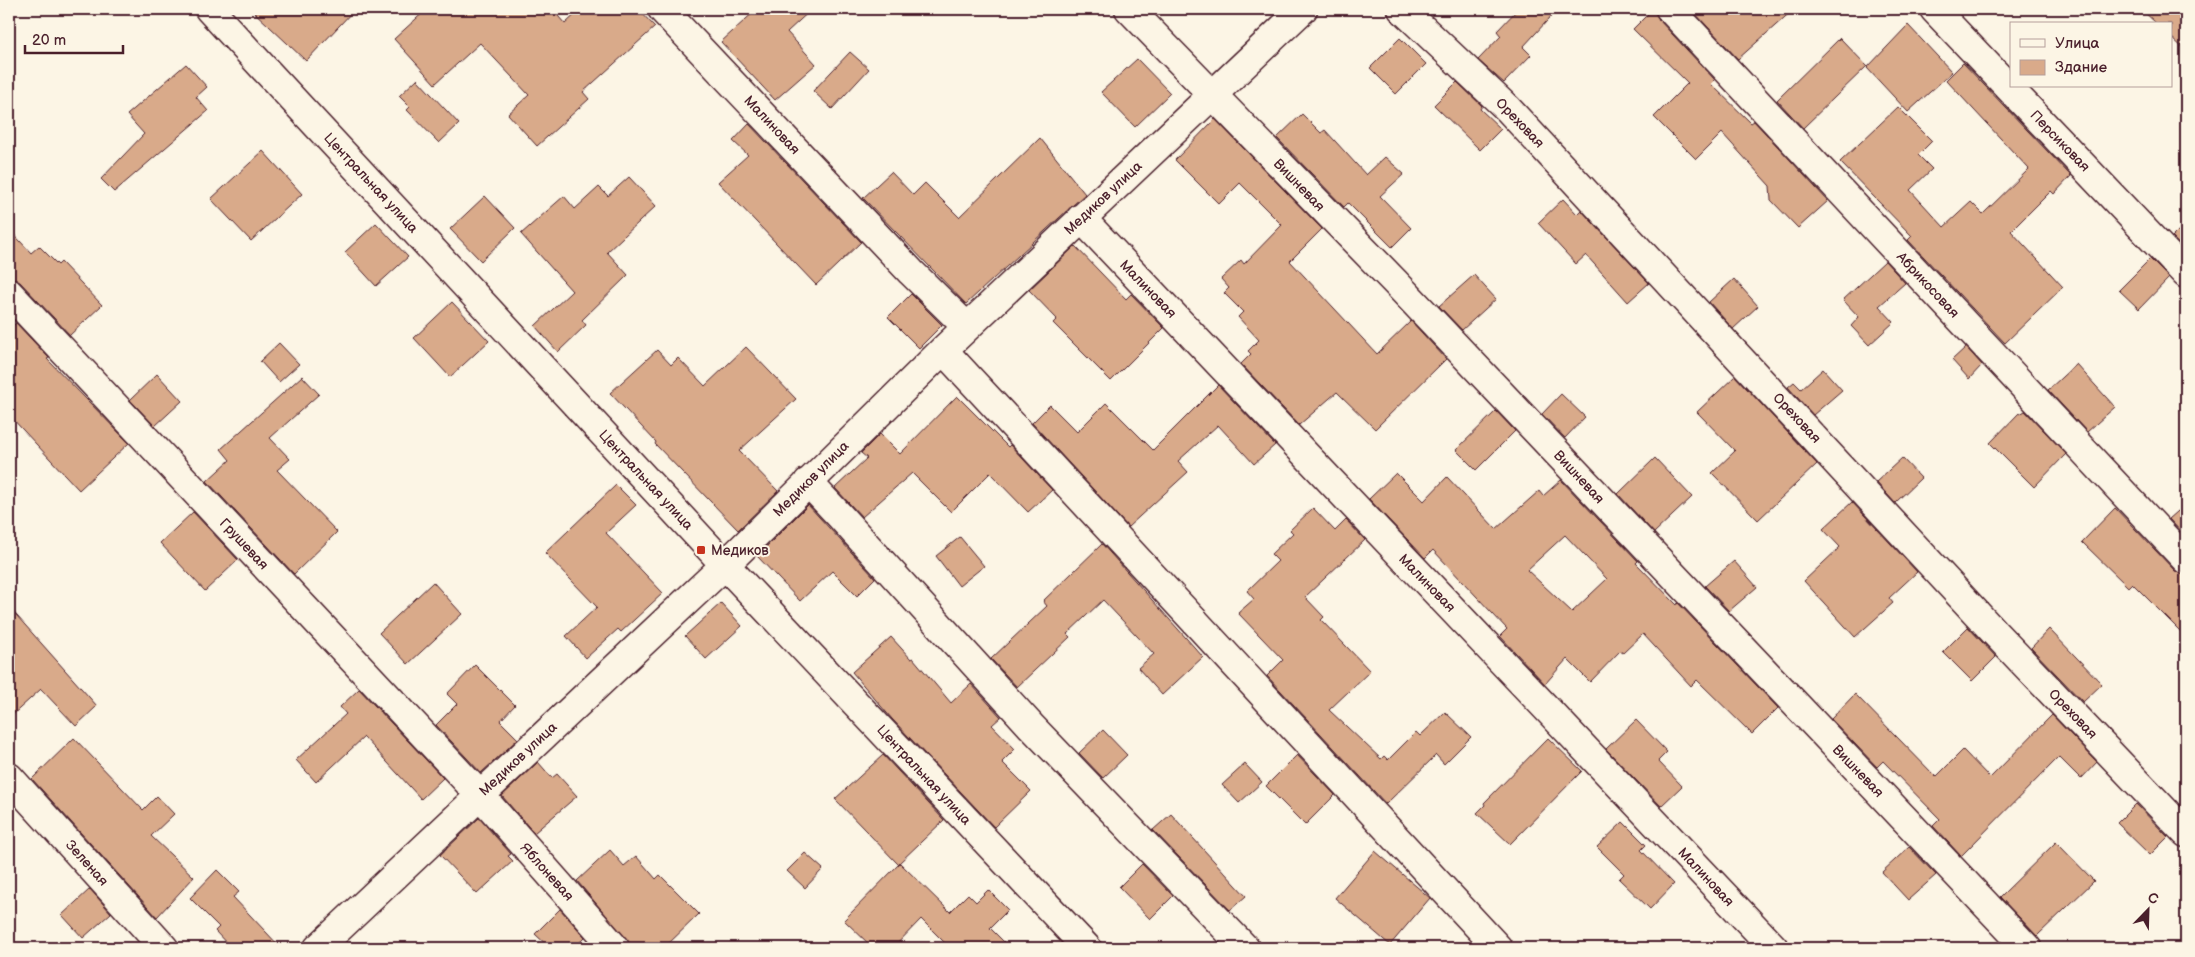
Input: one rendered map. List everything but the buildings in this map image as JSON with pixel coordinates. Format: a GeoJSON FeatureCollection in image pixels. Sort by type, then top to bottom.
{"type":"FeatureCollection","features":[{"type":"Feature","properties":{"kind":"street","name":"Центральная улица"},"geometry":{"type":"LineString","coordinates":[[209,9],[725,564],[1087,948]]}},
{"type":"Feature","properties":{"kind":"street","name":"Малиновая"},"geometry":{"type":"LineString","coordinates":[[662,9],[911,272],[967,328]]}},
{"type":"Feature","properties":{"kind":"street","name":"Вишневая"},"geometry":{"type":"LineString","coordinates":[[1129,9],[1211,96],[1402,290],[2027,948]]}},
{"type":"Feature","properties":{"kind":"street","name":"Медиков улица"},"geometry":{"type":"LineString","coordinates":[[318,948],[725,564],[943,350],[1303,9]]}},
{"type":"Feature","properties":{"kind":"street","name":"Ореховая"},"geometry":{"type":"LineString","coordinates":[[1402,9],[1508,109],[1995,633],[2186,833]]}},
{"type":"Feature","properties":{"kind":"street","name":"Абрикосовая"},"geometry":{"type":"LineString","coordinates":[[1670,9],[2186,560]]}},
{"type":"Feature","properties":{"kind":"street","name":"Персиковая"},"geometry":{"type":"LineString","coordinates":[[1934,9],[2186,274]]}},
{"type":"Feature","properties":{"kind":"street","name":"Малиновая"},"geometry":{"type":"LineString","coordinates":[[1081,218],[1774,948]]}},
{"type":"Feature","properties":{"kind":"street","name":"Грушевая"},"geometry":{"type":"LineString","coordinates":[[9,293],[480,795]]}},
{"type":"Feature","properties":{"kind":"street"},"geometry":{"type":"LineString","coordinates":[[943,350],[1498,948]]}},
{"type":"Feature","properties":{"kind":"street"},"geometry":{"type":"LineString","coordinates":[[808,482],[1031,726],[1245,948]]}},
{"type":"Feature","properties":{"kind":"street","name":"Зеленая"},"geometry":{"type":"LineString","coordinates":[[11,784],[164,948]]}},
{"type":"Feature","properties":{"kind":"street","name":"Яблоневая"},"geometry":{"type":"LineString","coordinates":[[480,795],[615,948]]}},
{"type":"Feature","properties":{"kind":"place","name":"Медиков"},"geometry":{"type":"Point","coordinates":[701,550]}}]}
